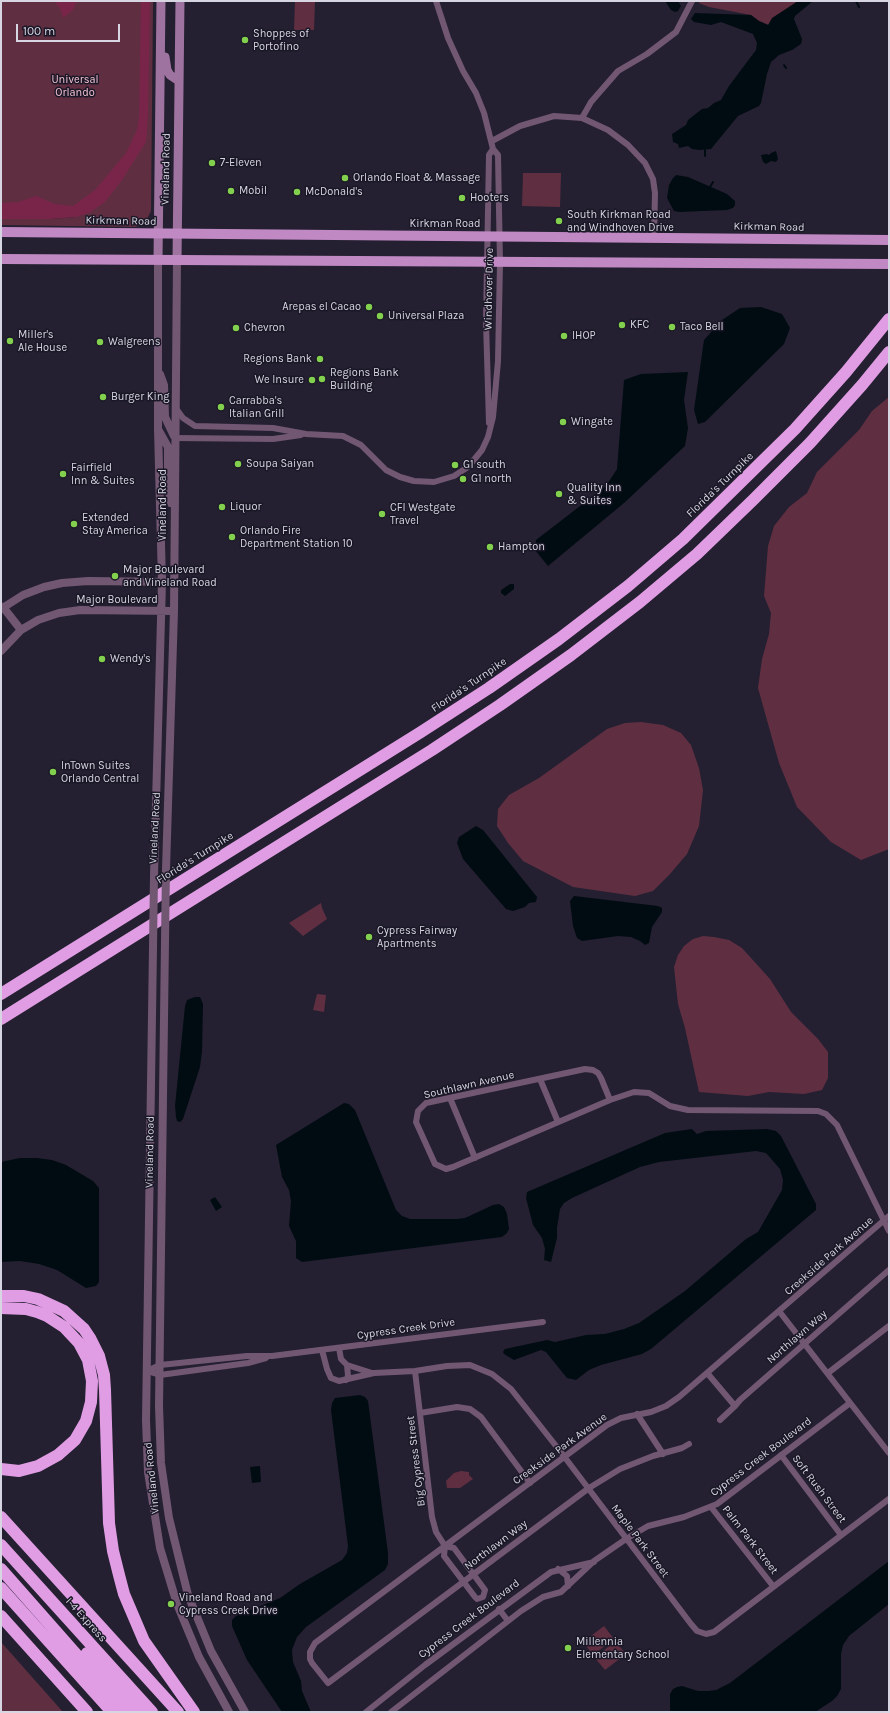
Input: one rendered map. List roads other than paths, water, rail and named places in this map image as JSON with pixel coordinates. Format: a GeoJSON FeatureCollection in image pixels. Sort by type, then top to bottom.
{"type":"FeatureCollection","features":[{"type":"Feature","properties":{"kind":"highway","name":"Florida's Turnpike"},"geometry":{"type":"LineString","coordinates":[[1,994],[421,732],[489,688],[559,639],[621,591],[683,539],[784,440],[846,372],[889,319]]}},
{"type":"Feature","properties":{"kind":"highway"},"geometry":{"type":"LineString","coordinates":[[1,1019],[432,750],[500,705],[571,655],[640,602],[720,533],[810,443],[862,385],[889,352]]}},
{"type":"Feature","properties":{"kind":"highway"},"geometry":{"type":"LineString","coordinates":[[1,1296],[24,1296],[38,1299],[64,1311],[84,1329],[99,1356],[104,1375],[105,1390],[109,1523],[113,1551],[124,1594],[144,1641],[194,1712]]}},
{"type":"Feature","properties":{"kind":"highway"},"geometry":{"type":"LineString","coordinates":[[1,1308],[26,1309],[37,1312],[47,1316],[64,1327],[79,1343],[88,1360],[92,1381],[91,1402],[86,1421],[75,1440],[58,1455],[38,1466],[19,1471],[1,1469]]}},
{"type":"Feature","properties":{"kind":"highway"},"geometry":{"type":"LineString","coordinates":[[1,1517],[178,1712]]}},
{"type":"Feature","properties":{"kind":"highway","name":"I-4 Express"},"geometry":{"type":"LineString","coordinates":[[1,1545],[152,1712]]}},
{"type":"Feature","properties":{"kind":"highway"},"geometry":{"type":"LineString","coordinates":[[1,1554],[139,1712]]}},
{"type":"Feature","properties":{"kind":"highway"},"geometry":{"type":"LineString","coordinates":[[1,1569],[127,1712]]}},
{"type":"Feature","properties":{"kind":"highway"},"geometry":{"type":"LineString","coordinates":[[1,1588],[112,1712]]}},
{"type":"Feature","properties":{"kind":"highway"},"geometry":{"type":"LineString","coordinates":[[1,1616],[87,1712]]}},
{"type":"Feature","properties":{"kind":"highway"},"geometry":{"type":"LineString","coordinates":[[1,1627],[30,1648]]}},
{"type":"Feature","properties":{"kind":"main road","name":"Vineland Road"},"geometry":{"type":"LineString","coordinates":[[158,260],[161,1]]}},
{"type":"Feature","properties":{"kind":"main road","name":"Vineland Road"},"geometry":{"type":"LineString","coordinates":[[177,260],[180,1]]}},
{"type":"Feature","properties":{"kind":"main road"},"geometry":{"type":"LineString","coordinates":[[161,28],[167,70],[170,75],[179,81]]}},
{"type":"Feature","properties":{"kind":"main road","name":"Kirkman Road"},"geometry":{"type":"LineString","coordinates":[[1,232],[889,240]]}},
{"type":"Feature","properties":{"kind":"main road"},"geometry":{"type":"LineString","coordinates":[[1,259],[487,263],[651,262],[889,264]]}},
{"type":"Feature","properties":{"kind":"street","name":"Windhover Drive"},"geometry":{"type":"LineString","coordinates":[[175,438],[273,439],[306,434],[336,434],[346,437],[361,445],[381,466],[392,474],[406,480],[427,482],[448,479],[468,467],[482,450],[490,431],[495,407],[498,361],[500,263],[498,155],[493,149],[484,113],[476,93],[448,38],[436,1]]}},
{"type":"Feature","properties":{"kind":"street"},"geometry":{"type":"LineString","coordinates":[[582,118],[591,102],[618,71],[647,54],[676,32],[692,1]]}},
{"type":"Feature","properties":{"kind":"street"},"geometry":{"type":"LineString","coordinates":[[492,141],[520,126],[538,120],[562,115],[582,118],[608,130],[628,145],[645,163],[653,179],[654,238]]}},
{"type":"Feature","properties":{"kind":"street","name":"Windhover Drive"},"geometry":{"type":"LineString","coordinates":[[490,431],[487,361],[487,263],[489,155],[493,149]]}},
{"type":"Feature","properties":{"kind":"street","name":"Vineland Road"},"geometry":{"type":"LineString","coordinates":[[158,260],[158,429],[162,611],[154,876],[146,1442],[148,1472],[156,1523],[168,1577],[177,1604],[199,1658],[229,1712]]}},
{"type":"Feature","properties":{"kind":"street","name":"Vineland Road"},"geometry":{"type":"LineString","coordinates":[[177,260],[175,582],[166,869],[160,1434],[164,1489],[168,1518],[182,1573],[199,1624],[211,1651],[245,1712]]}},
{"type":"Feature","properties":{"kind":"street"},"geometry":{"type":"LineString","coordinates":[[487,361],[498,361]]}},
{"type":"Feature","properties":{"kind":"street"},"geometry":{"type":"LineString","coordinates":[[158,368],[164,385],[165,417],[175,438]]}},
{"type":"Feature","properties":{"kind":"street","name":"Windhover Drive"},"geometry":{"type":"LineString","coordinates":[[175,407],[183,418],[195,426],[273,428],[306,434]]}},
{"type":"Feature","properties":{"kind":"street"},"geometry":{"type":"LineString","coordinates":[[273,428],[273,439]]}},
{"type":"Feature","properties":{"kind":"street"},"geometry":{"type":"LineString","coordinates":[[158,429],[168,447],[168,486],[175,526]]}},
{"type":"Feature","properties":{"kind":"street","name":"Major Boulevard"},"geometry":{"type":"LineString","coordinates":[[2,608],[22,595],[44,587],[62,583],[88,581],[175,582]]}},
{"type":"Feature","properties":{"kind":"street"},"geometry":{"type":"LineString","coordinates":[[2,608],[21,630]]}},
{"type":"Feature","properties":{"kind":"street","name":"Major Boulevard"},"geometry":{"type":"LineString","coordinates":[[1,651],[21,630],[38,620],[59,613],[80,610],[174,611]]}},
{"type":"Feature","properties":{"kind":"street","name":"Southlawn Avenue"},"geometry":{"type":"LineString","coordinates":[[610,1100],[601,1078],[593,1070],[585,1069],[426,1103],[422,1106],[416,1117],[416,1122],[435,1164],[440,1168],[446,1169],[626,1094],[643,1092],[650,1093],[670,1106],[688,1110],[810,1110],[826,1114],[837,1125],[887,1218],[889,1231]]}},
{"type":"Feature","properties":{"kind":"street"},"geometry":{"type":"LineString","coordinates":[[540,1079],[558,1122]]}},
{"type":"Feature","properties":{"kind":"street"},"geometry":{"type":"LineString","coordinates":[[450,1098],[475,1158]]}},
{"type":"Feature","properties":{"kind":"street"},"geometry":{"type":"LineString","coordinates":[[150,1176],[162,1177]]}},
{"type":"Feature","properties":{"kind":"street","name":"Creekside Park Avenue"},"geometry":{"type":"LineString","coordinates":[[328,1683],[310,1658],[310,1652],[315,1643],[607,1425],[621,1418],[651,1412],[666,1406],[679,1397],[708,1374],[887,1218]]}},
{"type":"Feature","properties":{"kind":"street"},"geometry":{"type":"LineString","coordinates":[[149,1226],[162,1227]]}},
{"type":"Feature","properties":{"kind":"street","name":"Northlawn Way"},"geometry":{"type":"LineString","coordinates":[[720,1420],[740,1400],[889,1270]]}},
{"type":"Feature","properties":{"kind":"street"},"geometry":{"type":"LineString","coordinates":[[779,1311],[889,1453]]}},
{"type":"Feature","properties":{"kind":"street","name":"Cypress Creek Drive"},"geometry":{"type":"LineString","coordinates":[[147,1371],[160,1364],[247,1356],[272,1356],[543,1322]]}},
{"type":"Feature","properties":{"kind":"street"},"geometry":{"type":"LineString","coordinates":[[828,1373],[889,1326]]}},
{"type":"Feature","properties":{"kind":"street"},"geometry":{"type":"LineString","coordinates":[[322,1350],[326,1369],[331,1378],[339,1381],[346,1380],[348,1376],[347,1365],[341,1359],[339,1348]]}},
{"type":"Feature","properties":{"kind":"street","name":"Cypress Creek Drive"},"geometry":{"type":"LineString","coordinates":[[147,1371],[160,1375],[248,1363],[272,1356]]}},
{"type":"Feature","properties":{"kind":"street","name":"Maple Park Street"},"geometry":{"type":"LineString","coordinates":[[347,1365],[374,1373]]}},
{"type":"Feature","properties":{"kind":"street","name":"Maple Park Street"},"geometry":{"type":"LineString","coordinates":[[346,1380],[374,1373],[415,1371],[447,1366],[470,1366],[492,1374],[511,1389],[565,1457],[697,1631],[706,1634],[714,1632],[889,1499]]}},
{"type":"Feature","properties":{"kind":"street","name":"Big Cypress Street"},"geometry":{"type":"LineString","coordinates":[[415,1371],[432,1517],[436,1532],[444,1546],[444,1556],[475,1597],[478,1599],[483,1598],[485,1590],[454,1548],[444,1546]]}},
{"type":"Feature","properties":{"kind":"street"},"geometry":{"type":"LineString","coordinates":[[708,1374],[735,1406]]}},
{"type":"Feature","properties":{"kind":"street","name":"Cypress Creek Boulevard"},"geometry":{"type":"LineString","coordinates":[[391,1712],[508,1621],[543,1597],[561,1592],[594,1562],[626,1539],[648,1526],[684,1517],[717,1504],[850,1403]]}},
{"type":"Feature","properties":{"kind":"street"},"geometry":{"type":"LineString","coordinates":[[420,1413],[457,1407],[470,1409],[481,1417],[530,1483]]}},
{"type":"Feature","properties":{"kind":"street"},"geometry":{"type":"LineString","coordinates":[[637,1414],[663,1454]]}},
{"type":"Feature","properties":{"kind":"street","name":"Northlawn Way"},"geometry":{"type":"LineString","coordinates":[[328,1683],[588,1488],[620,1469],[682,1448],[689,1444]]}},
{"type":"Feature","properties":{"kind":"street","name":"Soft Rush Street"},"geometry":{"type":"LineString","coordinates":[[781,1455],[841,1535]]}},
{"type":"Feature","properties":{"kind":"street","name":"Palm Park Street"},"geometry":{"type":"LineString","coordinates":[[711,1506],[773,1586]]}},
{"type":"Feature","properties":{"kind":"street","name":"Cypress Creek Boulevard"},"geometry":{"type":"LineString","coordinates":[[366,1712],[425,1665],[537,1581],[551,1572],[594,1562]]}},
{"type":"Feature","properties":{"kind":"street"},"geometry":{"type":"LineString","coordinates":[[558,1570],[564,1572],[567,1576],[568,1586]]}},
{"type":"Feature","properties":{"kind":"street"},"geometry":{"type":"LineString","coordinates":[[168,1577],[182,1573]]}},
{"type":"Feature","properties":{"kind":"street"},"geometry":{"type":"LineString","coordinates":[[499,1609],[508,1621]]}},
{"type":"Feature","properties":{"kind":"waterway"},"geometry":{"type":"LineString","coordinates":[[856,1],[859,7]]}},
{"type":"Feature","properties":{"kind":"waterway"},"geometry":{"type":"LineString","coordinates":[[705,150],[705,156]]}},
{"type":"Feature","properties":{"kind":"waterway"},"geometry":{"type":"LineString","coordinates":[[710,187],[713,182]]}},
{"type":"Feature","properties":{"kind":"place","name":"Shoppes of Portofino"},"geometry":{"type":"Point","coordinates":[245,40]}},
{"type":"Feature","properties":{"kind":"place","name":"7-Eleven"},"geometry":{"type":"Point","coordinates":[212,163]}},
{"type":"Feature","properties":{"kind":"place","name":"Orlando Float & Massage"},"geometry":{"type":"Point","coordinates":[345,178]}},
{"type":"Feature","properties":{"kind":"place","name":"Mobil"},"geometry":{"type":"Point","coordinates":[231,191]}},
{"type":"Feature","properties":{"kind":"place","name":"McDonald's"},"geometry":{"type":"Point","coordinates":[297,192]}},
{"type":"Feature","properties":{"kind":"place","name":"Hooters"},"geometry":{"type":"Point","coordinates":[462,198]}},
{"type":"Feature","properties":{"kind":"place","name":"South Kirkman Road and Windhoven Drive"},"geometry":{"type":"Point","coordinates":[559,221]}},
{"type":"Feature","properties":{"kind":"place","name":"Arepas el Cacao"},"geometry":{"type":"Point","coordinates":[369,307]}},
{"type":"Feature","properties":{"kind":"place","name":"Universal Plaza"},"geometry":{"type":"Point","coordinates":[380,316]}},
{"type":"Feature","properties":{"kind":"place","name":"KFC"},"geometry":{"type":"Point","coordinates":[622,325]}},
{"type":"Feature","properties":{"kind":"place","name":"Taco Bell"},"geometry":{"type":"Point","coordinates":[672,327]}},
{"type":"Feature","properties":{"kind":"place","name":"Chevron"},"geometry":{"type":"Point","coordinates":[236,328]}},
{"type":"Feature","properties":{"kind":"place","name":"IHOP"},"geometry":{"type":"Point","coordinates":[564,336]}},
{"type":"Feature","properties":{"kind":"place","name":"Miller's Ale House"},"geometry":{"type":"Point","coordinates":[10,341]}},
{"type":"Feature","properties":{"kind":"place","name":"Walgreens"},"geometry":{"type":"Point","coordinates":[100,342]}},
{"type":"Feature","properties":{"kind":"place","name":"Regions Bank"},"geometry":{"type":"Point","coordinates":[320,359]}},
{"type":"Feature","properties":{"kind":"place","name":"Regions Bank Building"},"geometry":{"type":"Point","coordinates":[322,379]}},
{"type":"Feature","properties":{"kind":"place","name":"We Insure"},"geometry":{"type":"Point","coordinates":[312,380]}},
{"type":"Feature","properties":{"kind":"place","name":"Burger King"},"geometry":{"type":"Point","coordinates":[103,397]}},
{"type":"Feature","properties":{"kind":"place","name":"Carrabba's Italian Grill"},"geometry":{"type":"Point","coordinates":[221,407]}},
{"type":"Feature","properties":{"kind":"place","name":"Wingate"},"geometry":{"type":"Point","coordinates":[563,422]}},
{"type":"Feature","properties":{"kind":"place","name":"Soupa Saiyan"},"geometry":{"type":"Point","coordinates":[238,464]}},
{"type":"Feature","properties":{"kind":"place","name":"G1 south"},"geometry":{"type":"Point","coordinates":[455,465]}},
{"type":"Feature","properties":{"kind":"place","name":"Fairfield Inn & Suites"},"geometry":{"type":"Point","coordinates":[63,474]}},
{"type":"Feature","properties":{"kind":"place","name":"G1 north"},"geometry":{"type":"Point","coordinates":[463,479]}},
{"type":"Feature","properties":{"kind":"place","name":"Quality Inn & Suites"},"geometry":{"type":"Point","coordinates":[559,494]}},
{"type":"Feature","properties":{"kind":"place","name":"Liquor"},"geometry":{"type":"Point","coordinates":[222,507]}},
{"type":"Feature","properties":{"kind":"place","name":"CFI Westgate Travel"},"geometry":{"type":"Point","coordinates":[382,514]}},
{"type":"Feature","properties":{"kind":"place","name":"Extended Stay America"},"geometry":{"type":"Point","coordinates":[74,524]}},
{"type":"Feature","properties":{"kind":"place","name":"Orlando Fire Department Station 10"},"geometry":{"type":"Point","coordinates":[232,537]}},
{"type":"Feature","properties":{"kind":"place","name":"Hampton"},"geometry":{"type":"Point","coordinates":[490,547]}},
{"type":"Feature","properties":{"kind":"place","name":"Major Boulevard and Vineland Road"},"geometry":{"type":"Point","coordinates":[115,576]}},
{"type":"Feature","properties":{"kind":"place","name":"Wendy's"},"geometry":{"type":"Point","coordinates":[102,659]}},
{"type":"Feature","properties":{"kind":"place","name":"InTown Suites Orlando Central"},"geometry":{"type":"Point","coordinates":[53,772]}},
{"type":"Feature","properties":{"kind":"place","name":"Cypress Fairway Apartments"},"geometry":{"type":"Point","coordinates":[369,937]}},
{"type":"Feature","properties":{"kind":"place","name":"Vineland Road and Cypress Creek Drive"},"geometry":{"type":"Point","coordinates":[171,1604]}},
{"type":"Feature","properties":{"kind":"place","name":"Millennia Elementary School"},"geometry":{"type":"Point","coordinates":[568,1648]}},
{"type":"Feature","properties":{"kind":"park label","name":"Universal Orlando"},"geometry":{"type":"Point","coordinates":[75,86]}}]}
